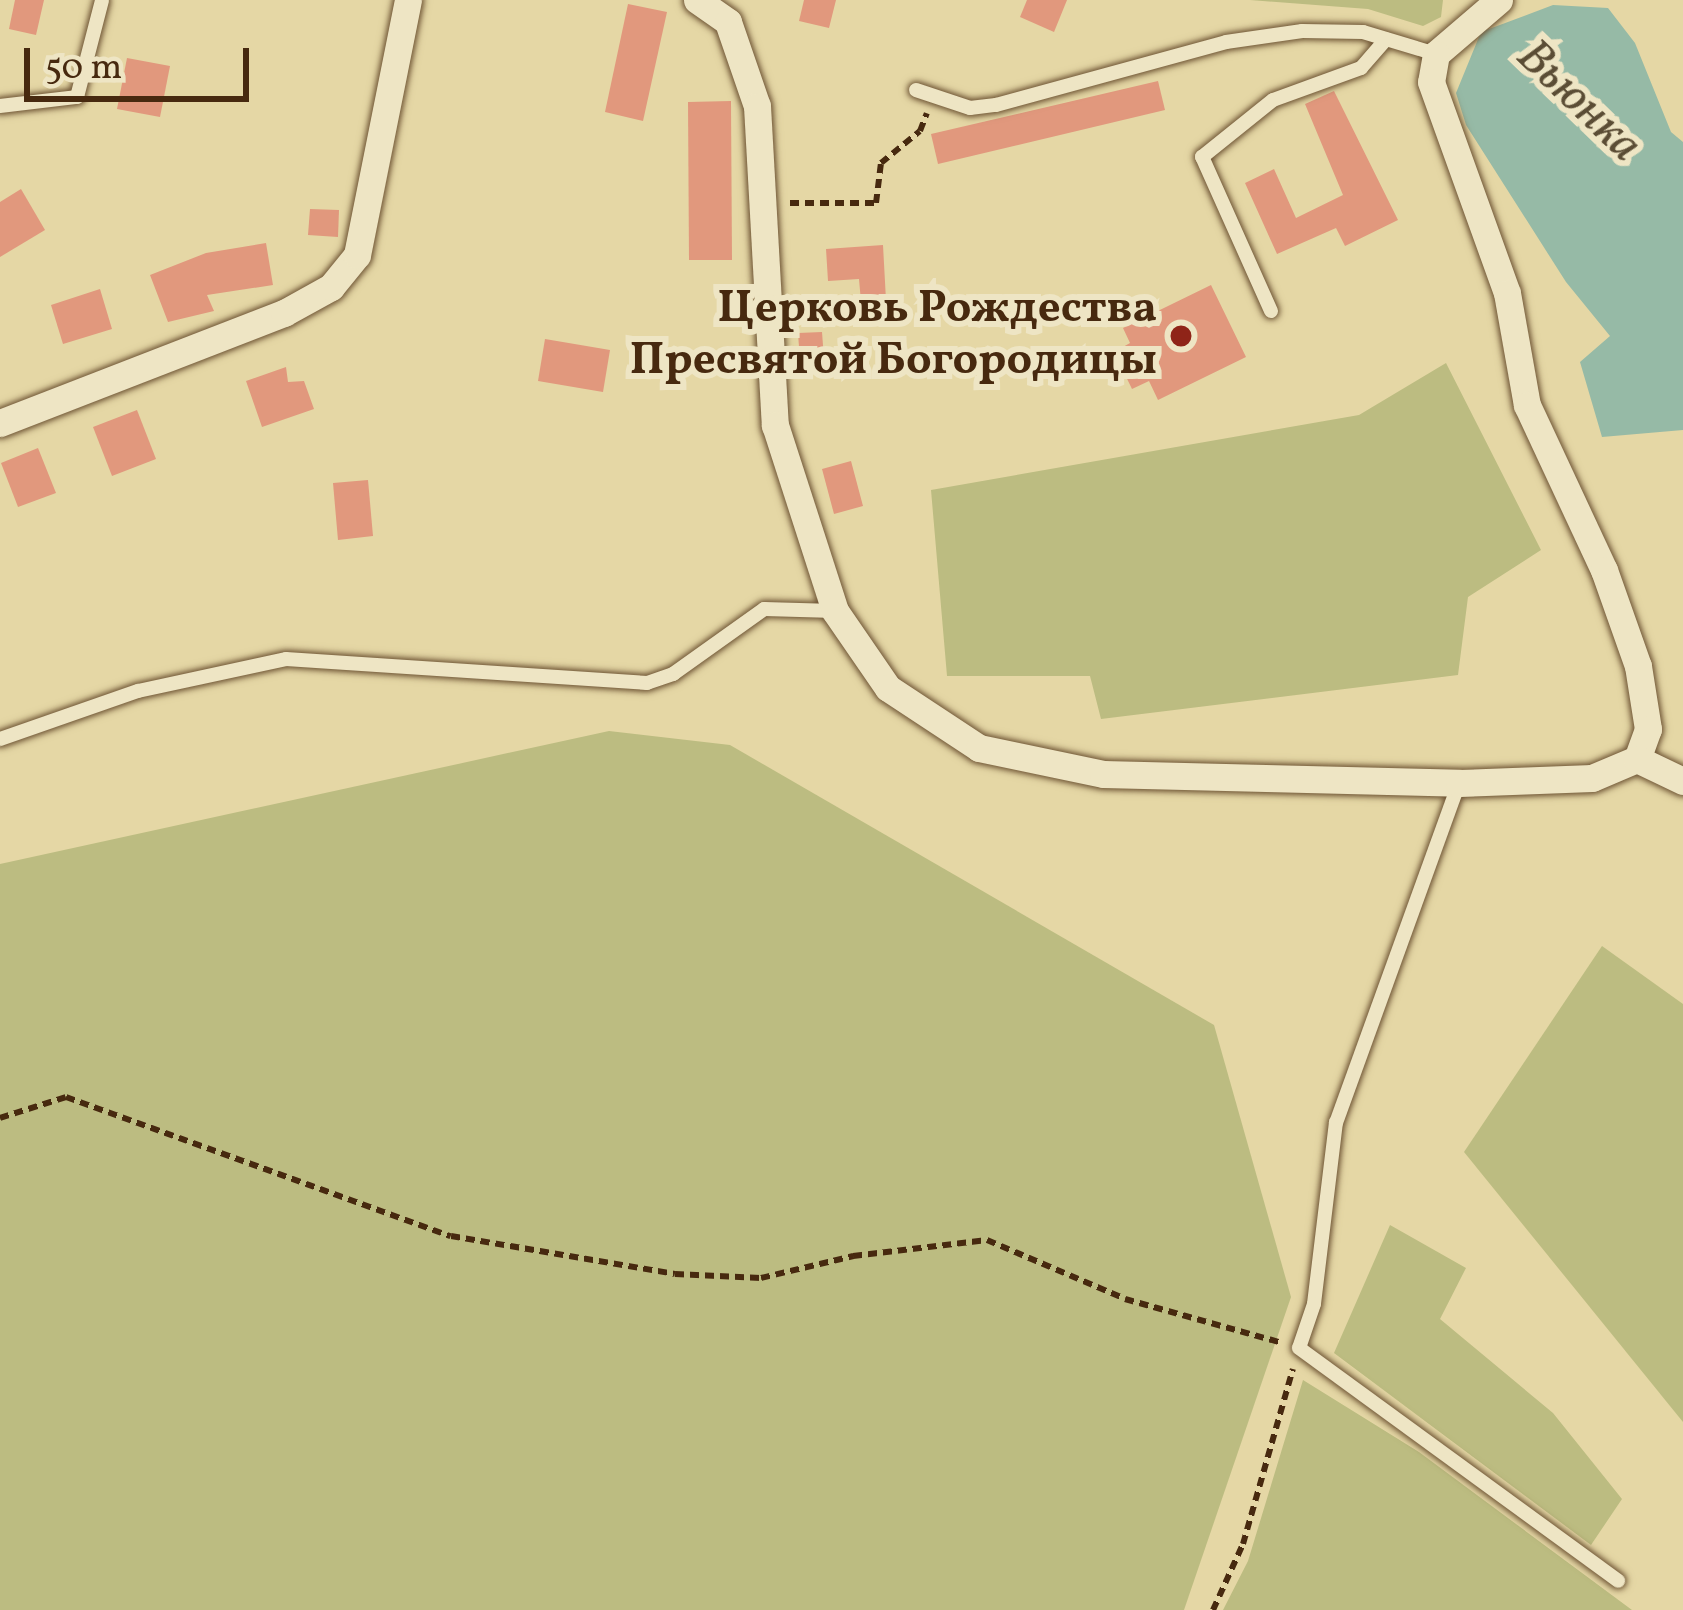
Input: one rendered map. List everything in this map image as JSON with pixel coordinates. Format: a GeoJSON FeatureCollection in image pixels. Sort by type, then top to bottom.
{"type":"FeatureCollection","features":[{"type":"Feature","properties":{"kind":"street"},"geometry":{"type":"LineString","coordinates":[[0,423],[284,314],[331,287],[357,255],[408,0]]}},
{"type":"Feature","properties":{"kind":"street"},"geometry":{"type":"LineString","coordinates":[[697,0],[728,22],[746,57],[762,203],[766,366],[776,425],[835,611],[888,688],[979,748],[1034,763],[1103,774],[1459,784],[1592,778],[1637,759],[1648,729],[1638,666],[1604,570],[1527,405],[1508,293],[1437,116],[1445,45],[1499,0]]}},
{"type":"Feature","properties":{"kind":"street"},"geometry":{"type":"LineString","coordinates":[[1637,759],[1683,781]]}},
{"type":"Feature","properties":{"kind":"lane"},"geometry":{"type":"LineString","coordinates":[[0,106],[77,98],[102,0]]}},
{"type":"Feature","properties":{"kind":"lane"},"geometry":{"type":"LineString","coordinates":[[916,90],[932,100],[996,105],[1226,41],[1283,34],[1445,45]]}},
{"type":"Feature","properties":{"kind":"lane"},"geometry":{"type":"LineString","coordinates":[[1271,310],[1202,157],[1273,100],[1361,68],[1386,39]]}},
{"type":"Feature","properties":{"kind":"lane"},"geometry":{"type":"LineString","coordinates":[[0,739],[138,691],[286,659],[647,683],[673,674],[764,609],[835,611]]}},
{"type":"Feature","properties":{"kind":"lane"},"geometry":{"type":"LineString","coordinates":[[1459,784],[1336,1122],[1314,1304],[1299,1348],[1618,1582]]}},
{"type":"Feature","properties":{"kind":"path"},"geometry":{"type":"LineString","coordinates":[[762,203],[876,203],[881,163],[920,130],[932,100]]}},
{"type":"Feature","properties":{"kind":"path"},"geometry":{"type":"LineString","coordinates":[[0,1118],[66,1097],[451,1236],[675,1274],[761,1278],[854,1256],[987,1240],[1125,1300],[1299,1348],[1244,1544],[1213,1610]]}},
{"type":"Feature","properties":{"kind":"green space"},"geometry":{"type":"Polygon","coordinates":[[[1250,0],[1443,0],[1441,17],[1423,26],[1368,9],[1250,0]]]}},
{"type":"Feature","properties":{"kind":"green space"},"geometry":{"type":"Polygon","coordinates":[[[1446,363],[1541,550],[1468,597],[1458,675],[1101,719],[1090,676],[947,676],[931,490],[1359,415],[1446,363]]]}},
{"type":"Feature","properties":{"kind":"green space"},"geometry":{"type":"Polygon","coordinates":[[[609,731],[730,745],[1214,1025],[1291,1297],[1184,1610],[0,1610],[0,864],[609,731]]]}},
{"type":"Feature","properties":{"kind":"green space"},"geometry":{"type":"Polygon","coordinates":[[[1602,946],[1683,1004],[1683,1422],[1464,1152],[1602,946]]]}},
{"type":"Feature","properties":{"kind":"green space"},"geometry":{"type":"Polygon","coordinates":[[[1390,1225],[1466,1268],[1440,1319],[1553,1413],[1622,1499],[1591,1545],[1334,1353],[1390,1225]]]}},
{"type":"Feature","properties":{"kind":"green space"},"geometry":{"type":"Polygon","coordinates":[[[1303,1380],[1419,1452],[1632,1610],[1223,1610],[1248,1561],[1303,1380]]]}},
{"type":"Feature","properties":{"kind":"water","name":"Вьюнка"},"geometry":{"type":"Polygon","coordinates":[[[1553,5],[1608,8],[1635,43],[1671,132],[1683,142],[1683,430],[1602,437],[1580,362],[1610,336],[1566,282],[1466,125],[1456,93],[1481,32],[1553,5]]]}},
{"type":"Feature","properties":{"kind":"building"},"geometry":{"type":"Polygon","coordinates":[[[15,0],[44,0],[36,35],[9,29],[15,0]]]}},
{"type":"Feature","properties":{"kind":"building"},"geometry":{"type":"Polygon","coordinates":[[[804,0],[836,0],[829,28],[799,21],[804,0]]]}},
{"type":"Feature","properties":{"kind":"building"},"geometry":{"type":"Polygon","coordinates":[[[1027,0],[1067,0],[1054,32],[1020,17],[1027,0]]]}},
{"type":"Feature","properties":{"kind":"building"},"geometry":{"type":"Polygon","coordinates":[[[628,4],[667,12],[643,121],[605,112],[628,4]]]}},
{"type":"Feature","properties":{"kind":"building"},"geometry":{"type":"Polygon","coordinates":[[[127,58],[170,66],[160,117],[117,109],[127,58]]]}},
{"type":"Feature","properties":{"kind":"building"},"geometry":{"type":"Polygon","coordinates":[[[1158,81],[1165,110],[938,164],[931,134],[1158,81]]]}},
{"type":"Feature","properties":{"kind":"building"},"geometry":{"type":"Polygon","coordinates":[[[1334,91],[1398,220],[1345,246],[1336,228],[1277,254],[1245,183],[1274,169],[1296,218],[1343,195],[1305,104],[1334,91]]]}},
{"type":"Feature","properties":{"kind":"building"},"geometry":{"type":"Polygon","coordinates":[[[731,101],[732,260],[689,260],[688,102],[731,101]]]}},
{"type":"Feature","properties":{"kind":"building"},"geometry":{"type":"Polygon","coordinates":[[[21,189],[45,230],[0,257],[0,202],[21,189]]]}},
{"type":"Feature","properties":{"kind":"building"},"geometry":{"type":"Polygon","coordinates":[[[310,209],[339,210],[338,237],[308,235],[310,209]]]}},
{"type":"Feature","properties":{"kind":"building"},"geometry":{"type":"Polygon","coordinates":[[[266,243],[273,285],[207,295],[214,311],[168,322],[150,275],[206,253],[266,243]]]}},
{"type":"Feature","properties":{"kind":"building"},"geometry":{"type":"Polygon","coordinates":[[[883,245],[886,300],[861,302],[859,279],[828,281],[826,249],[883,245]]]}},
{"type":"Feature","properties":{"kind":"building","name":"Церковь Рождества Пресвятой Богородицы"},"geometry":{"type":"Polygon","coordinates":[[[1211,285],[1246,357],[1158,400],[1149,381],[1132,389],[1114,352],[1130,343],[1123,328],[1211,285]]]}},
{"type":"Feature","properties":{"kind":"building"},"geometry":{"type":"Polygon","coordinates":[[[100,289],[112,329],[63,344],[51,305],[100,289]]]}},
{"type":"Feature","properties":{"kind":"building"},"geometry":{"type":"Polygon","coordinates":[[[822,332],[824,359],[800,361],[798,333],[822,332]]]}},
{"type":"Feature","properties":{"kind":"building"},"geometry":{"type":"Polygon","coordinates":[[[545,339],[610,350],[603,392],[538,381],[545,339]]]}},
{"type":"Feature","properties":{"kind":"building"},"geometry":{"type":"Polygon","coordinates":[[[286,367],[288,382],[304,381],[314,409],[262,427],[246,381],[286,367]]]}},
{"type":"Feature","properties":{"kind":"building"},"geometry":{"type":"Polygon","coordinates":[[[137,410],[156,459],[112,476],[93,427],[137,410]]]}},
{"type":"Feature","properties":{"kind":"building"},"geometry":{"type":"Polygon","coordinates":[[[38,448],[56,493],[18,507],[1,463],[38,448]]]}},
{"type":"Feature","properties":{"kind":"building"},"geometry":{"type":"Polygon","coordinates":[[[851,461],[863,506],[834,514],[822,469],[851,461]]]}},
{"type":"Feature","properties":{"kind":"building"},"geometry":{"type":"Polygon","coordinates":[[[368,480],[373,536],[338,540],[333,483],[368,480]]]}},
{"type":"Feature","properties":{"kind":"place","name":"Церковь Рождества Пресвятой Богородицы"},"geometry":{"type":"Point","coordinates":[1181,336]}}]}
